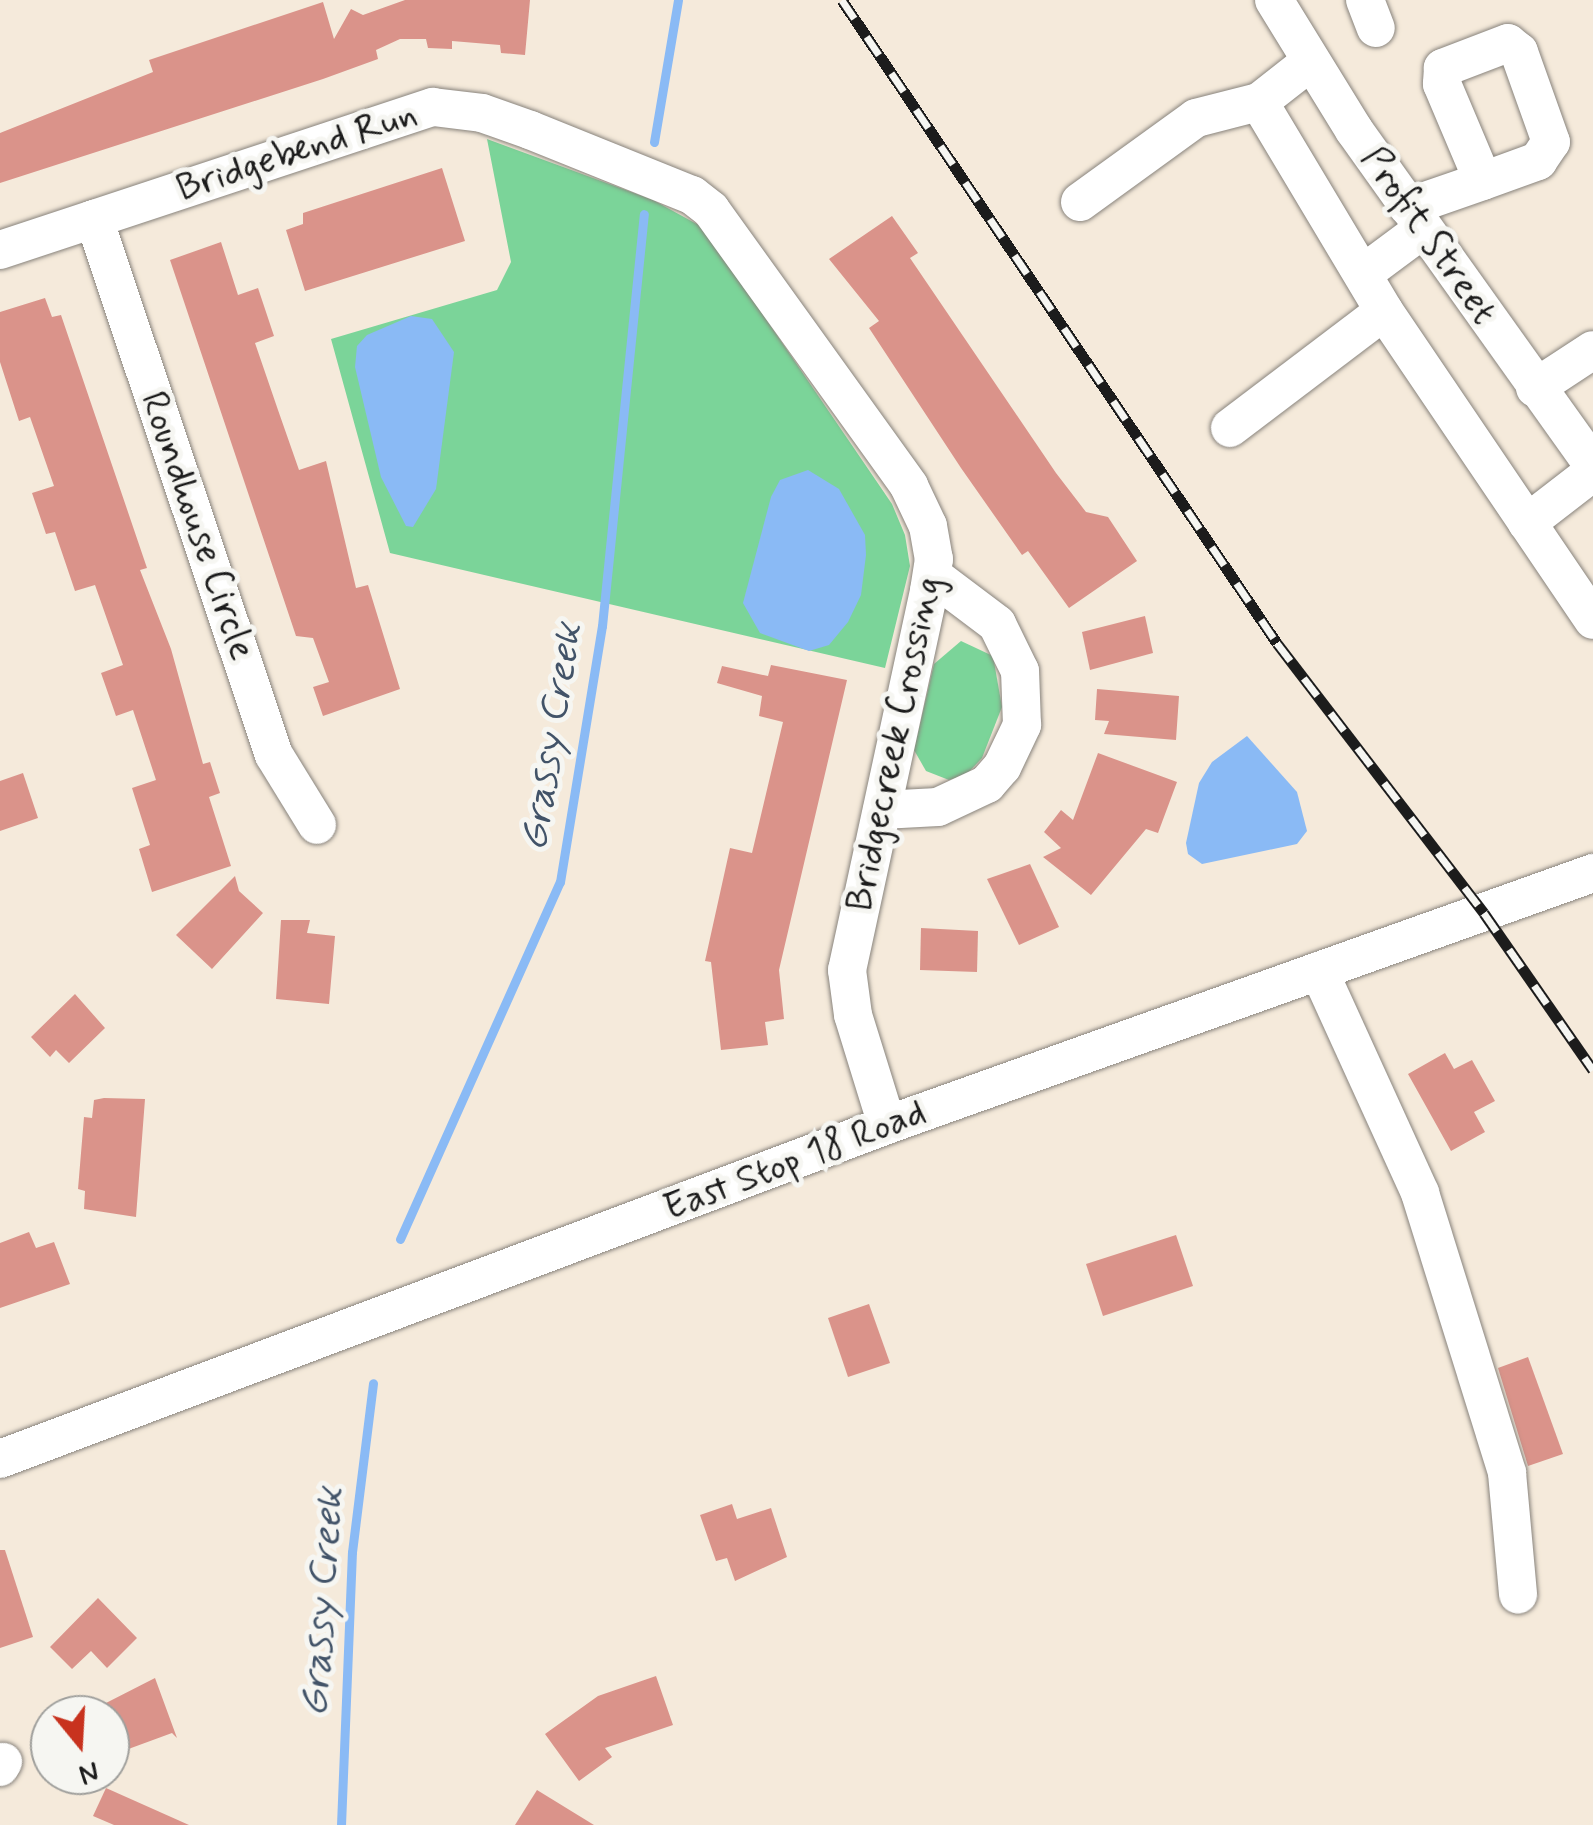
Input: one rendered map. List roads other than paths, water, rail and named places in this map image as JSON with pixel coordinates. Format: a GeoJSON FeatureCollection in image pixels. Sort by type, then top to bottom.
{"type":"FeatureCollection","features":[{"type":"Feature","properties":{"kind":"street","name":"Profit Street"},"geometry":{"type":"LineString","coordinates":[[1274,0],[1310,62],[1416,218],[1593,468]]}},
{"type":"Feature","properties":{"kind":"street"},"geometry":{"type":"LineString","coordinates":[[1080,202],[1196,118],[1258,102],[1310,62]]}},
{"type":"Feature","properties":{"kind":"street"},"geometry":{"type":"LineString","coordinates":[[1258,102],[1384,311],[1593,620]]}},
{"type":"Feature","properties":{"kind":"street","name":"Bridgebend Run"},"geometry":{"type":"LineString","coordinates":[[0,250],[434,107],[482,112],[692,195]]}},
{"type":"Feature","properties":{"kind":"street"},"geometry":{"type":"LineString","coordinates":[[1364,273],[1416,218],[1483,180]]}},
{"type":"Feature","properties":{"kind":"street","name":"Bridgecreek Crossing"},"geometry":{"type":"LineString","coordinates":[[692,195],[727,229],[909,486],[928,526],[932,574],[848,992],[888,1125]]}},
{"type":"Feature","properties":{"kind":"street","name":"Roundhouse Circle"},"geometry":{"type":"LineString","coordinates":[[94,218],[274,755],[317,825]]}},
{"type":"Feature","properties":{"kind":"street"},"geometry":{"type":"LineString","coordinates":[[1230,428],[1384,311]]}},
{"type":"Feature","properties":{"kind":"street"},"geometry":{"type":"LineString","coordinates":[[1536,388],[1593,350]]}},
{"type":"Feature","properties":{"kind":"street"},"geometry":{"type":"LineString","coordinates":[[1527,523],[1593,468]]}},
{"type":"Feature","properties":{"kind":"street"},"geometry":{"type":"LineString","coordinates":[[882,810],[938,806],[987,784],[1002,767],[1022,725],[1020,671],[997,624],[932,574]]}},
{"type":"Feature","properties":{"kind":"street","name":"East Stop 18 Road"},"geometry":{"type":"LineString","coordinates":[[0,1460],[888,1125],[1593,872]]}},
{"type":"Feature","properties":{"kind":"street"},"geometry":{"type":"LineString","coordinates":[[1320,972],[1420,1194],[1506,1473],[1518,1595]]}},
{"type":"Feature","properties":{"kind":"water"},"geometry":{"type":"Polygon","coordinates":[[[411,316],[432,319],[454,352],[436,489],[413,527],[406,526],[381,477],[355,367],[357,346],[367,335],[411,316]]]}},
{"type":"Feature","properties":{"kind":"water"},"geometry":{"type":"Polygon","coordinates":[[[808,470],[839,489],[865,535],[866,555],[861,595],[848,622],[829,645],[809,651],[760,633],[743,603],[771,497],[780,480],[808,470]]]}},
{"type":"Feature","properties":{"kind":"water"},"geometry":{"type":"Polygon","coordinates":[[[1247,736],[1297,792],[1307,831],[1297,844],[1202,864],[1188,854],[1186,843],[1199,783],[1212,762],[1247,736]]]}},
{"type":"Feature","properties":{"kind":"waterway","name":"Grassy Creek"},"geometry":{"type":"LineString","coordinates":[[654,142],[678,0]]}},
{"type":"Feature","properties":{"kind":"waterway","name":"Grassy Creek"},"geometry":{"type":"LineString","coordinates":[[400,1239],[560,882],[602,626],[644,214]]}},
{"type":"Feature","properties":{"kind":"waterway","name":"Grassy Creek"},"geometry":{"type":"LineString","coordinates":[[341,1825],[352,1552],[373,1383]]}},
{"type":"Feature","properties":{"kind":"railway"},"geometry":{"type":"LineString","coordinates":[[842,0],[1277,643],[1484,913],[1593,1070]]}}]}
